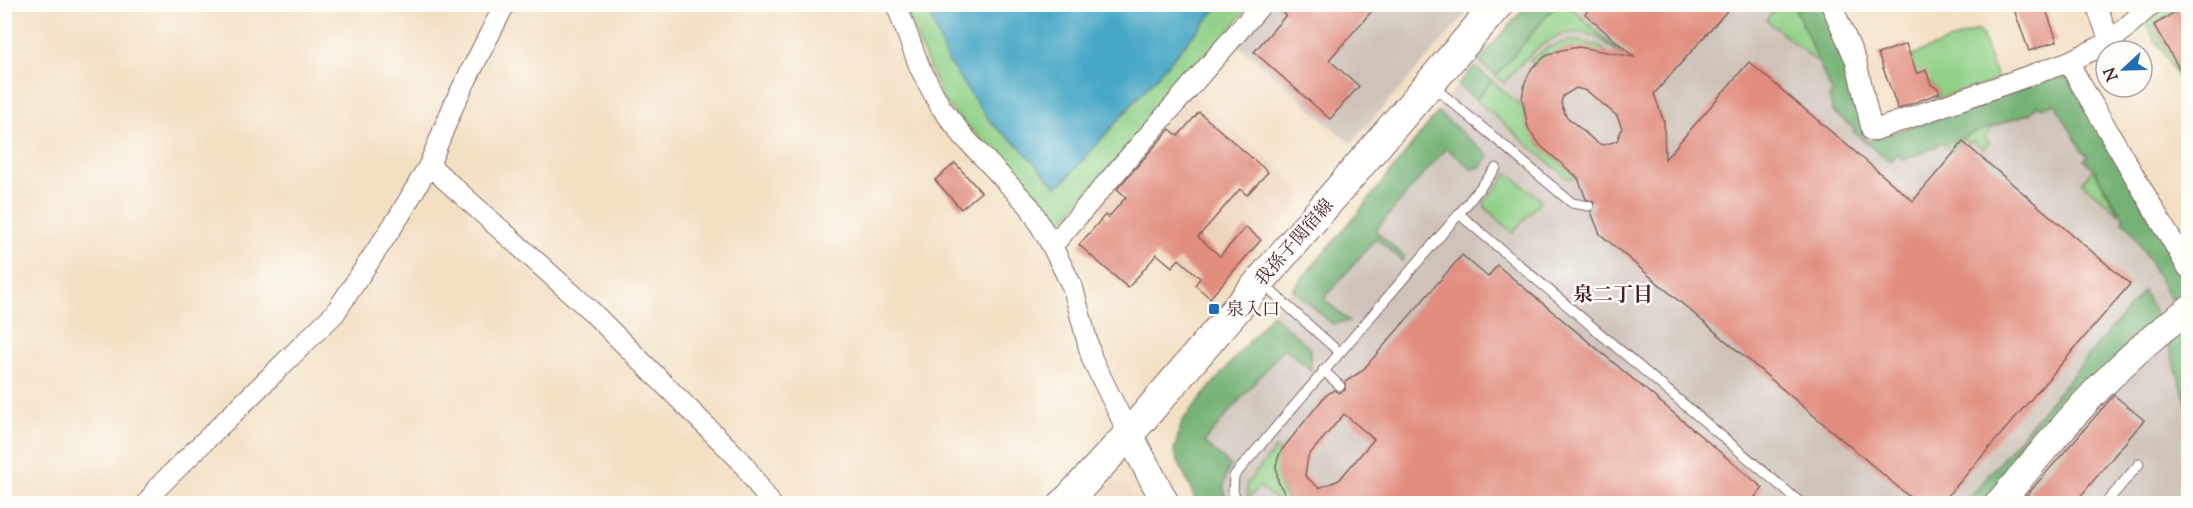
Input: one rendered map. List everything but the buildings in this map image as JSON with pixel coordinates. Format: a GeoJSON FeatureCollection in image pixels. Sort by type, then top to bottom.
{"type":"FeatureCollection","features":[{"type":"Feature","properties":{"kind":"main road","name":"我孫子関宿線"},"geometry":{"type":"LineString","coordinates":[[1064,504],[1130,434],[1498,4]]}},
{"type":"Feature","properties":{"kind":"street"},"geometry":{"type":"LineString","coordinates":[[147,504],[157,488],[335,314],[400,215],[429,165],[455,102],[505,4]]}},
{"type":"Feature","properties":{"kind":"street"},"geometry":{"type":"LineString","coordinates":[[896,4],[920,68],[940,106],[964,137],[1030,207],[1052,246],[1073,288],[1092,359],[1166,504]]}},
{"type":"Feature","properties":{"kind":"street"},"geometry":{"type":"LineString","coordinates":[[1052,246],[1262,4]]}},
{"type":"Feature","properties":{"kind":"street"},"geometry":{"type":"LineString","coordinates":[[1832,4],[1856,61],[1872,131],[2068,62],[2094,50]]}},
{"type":"Feature","properties":{"kind":"street"},"geometry":{"type":"LineString","coordinates":[[2096,4],[2109,39]]}},
{"type":"Feature","properties":{"kind":"street"},"geometry":{"type":"LineString","coordinates":[[2113,39],[2152,4]]}},
{"type":"Feature","properties":{"kind":"street"},"geometry":{"type":"LineString","coordinates":[[2068,62],[2188,268]]}},
{"type":"Feature","properties":{"kind":"street"},"geometry":{"type":"LineString","coordinates":[[429,165],[590,310],[742,462],[771,504]]}},
{"type":"Feature","properties":{"kind":"street"},"geometry":{"type":"LineString","coordinates":[[1998,504],[2114,370],[2188,310]]}},
{"type":"Feature","properties":{"kind":"lane"},"geometry":{"type":"LineString","coordinates":[[1430,84],[1572,203],[1589,206]]}},
{"type":"Feature","properties":{"kind":"lane"},"geometry":{"type":"LineString","coordinates":[[1239,504],[1233,492],[1234,476],[1496,168]]}},
{"type":"Feature","properties":{"kind":"lane"},"geometry":{"type":"LineString","coordinates":[[1459,214],[1803,504]]}},
{"type":"Feature","properties":{"kind":"lane"},"geometry":{"type":"LineString","coordinates":[[1260,281],[1339,352]]}},
{"type":"Feature","properties":{"kind":"lane"},"geometry":{"type":"LineString","coordinates":[[1323,370],[1340,386]]}},
{"type":"Feature","properties":{"kind":"lane"},"geometry":{"type":"LineString","coordinates":[[2105,504],[2139,464]]}},
{"type":"Feature","properties":{"kind":"shaded area"},"geometry":{"type":"Polygon","coordinates":[[[1271,5],[1474,5],[1351,144],[1236,43],[1271,5]]]}},
{"type":"Feature","properties":{"kind":"shaded area"},"geometry":{"type":"Polygon","coordinates":[[[1527,5],[1824,5],[1850,68],[1866,142],[2060,75],[2188,282],[2188,298],[2057,417],[1984,503],[1197,503],[1174,452],[1177,434],[1189,410],[1362,208],[1459,83],[1527,5]]]}},
{"type":"Feature","properties":{"kind":"shaded area"},"geometry":{"type":"Polygon","coordinates":[[[1192,94],[1306,193],[1208,303],[1096,204],[1192,94]]]}},
{"type":"Feature","properties":{"kind":"shaded area"},"geometry":{"type":"Polygon","coordinates":[[[2166,337],[2188,408],[2188,435],[2178,492],[2188,495],[2188,503],[2010,504],[2076,426],[2166,337]]]}},
{"type":"Feature","properties":{"kind":"shaded area"},"geometry":{"type":"Polygon","coordinates":[[[1112,482],[1127,485],[1137,503],[1077,504],[1095,489],[1112,482]]]}},
{"type":"Feature","properties":{"kind":"green space"},"geometry":{"type":"Polygon","coordinates":[[[903,5],[927,5],[945,56],[993,125],[1018,145],[1056,186],[1063,183],[1220,5],[1251,5],[1058,226],[1050,225],[1011,170],[943,101],[903,5]]]}},
{"type":"Feature","properties":{"kind":"green space"},"geometry":{"type":"Polygon","coordinates":[[[1527,5],[1556,5],[1496,76],[1478,61],[1527,5]]]}},
{"type":"Feature","properties":{"kind":"green space"},"geometry":{"type":"Polygon","coordinates":[[[1556,5],[1568,5],[1660,88],[1656,89],[1607,44],[1586,33],[1558,36],[1546,43],[1534,51],[1504,83],[1496,76],[1556,5]]]}},
{"type":"Feature","properties":{"kind":"green space"},"geometry":{"type":"Polygon","coordinates":[[[1779,5],[1793,5],[1822,66],[1766,20],[1779,5]]]}},
{"type":"Feature","properties":{"kind":"green space"},"geometry":{"type":"Polygon","coordinates":[[[1793,5],[1824,5],[1850,68],[1866,142],[2060,75],[2069,79],[2188,282],[2188,298],[2178,305],[2172,302],[2130,227],[2122,221],[2124,218],[2093,168],[2084,160],[2088,156],[2082,151],[2055,103],[2043,108],[2037,105],[2031,113],[1943,144],[1940,142],[1935,147],[1904,160],[1897,153],[1890,162],[1853,132],[1855,129],[1833,112],[1829,97],[1833,92],[1793,5]]]}},
{"type":"Feature","properties":{"kind":"green space"},"geometry":{"type":"Polygon","coordinates":[[[2159,5],[2188,5],[2154,25],[2188,84],[2188,95],[2143,19],[2159,5]]]}},
{"type":"Feature","properties":{"kind":"green space"},"geometry":{"type":"Polygon","coordinates":[[[1977,30],[1982,35],[1998,80],[1935,99],[1939,93],[1938,89],[1917,74],[1910,56],[1977,30]]]}},
{"type":"Feature","properties":{"kind":"green space"},"geometry":{"type":"Polygon","coordinates":[[[1571,40],[1599,46],[1647,86],[1620,65],[1594,51],[1580,48],[1566,49],[1551,54],[1535,65],[1530,60],[1549,47],[1571,40]]]}},
{"type":"Feature","properties":{"kind":"green space"},"geometry":{"type":"Polygon","coordinates":[[[1474,66],[1492,81],[1476,100],[1458,85],[1474,66]]]}},
{"type":"Feature","properties":{"kind":"green space"},"geometry":{"type":"Polygon","coordinates":[[[1492,81],[1523,108],[1528,127],[1541,146],[1578,178],[1567,178],[1476,100],[1492,81]]]}},
{"type":"Feature","properties":{"kind":"green space"},"geometry":{"type":"Polygon","coordinates":[[[1438,112],[1489,156],[1481,167],[1472,169],[1446,148],[1375,231],[1404,256],[1403,261],[1376,238],[1324,299],[1349,321],[1332,324],[1293,289],[1362,208],[1438,112]]]}},
{"type":"Feature","properties":{"kind":"green space"},"geometry":{"type":"Polygon","coordinates":[[[1994,126],[1984,137],[1989,142],[1983,149],[1973,140],[1970,144],[1963,139],[1952,152],[1943,144],[1994,126]]]}},
{"type":"Feature","properties":{"kind":"green space"},"geometry":{"type":"Polygon","coordinates":[[[2093,169],[2119,214],[2082,183],[2093,169]]]}},
{"type":"Feature","properties":{"kind":"green space"},"geometry":{"type":"Polygon","coordinates":[[[1508,173],[1541,200],[1513,233],[1485,207],[1484,202],[1508,173]]]}},
{"type":"Feature","properties":{"kind":"green space"},"geometry":{"type":"Polygon","coordinates":[[[2143,291],[2159,319],[2057,417],[1984,503],[1967,501],[2143,291]]]}},
{"type":"Feature","properties":{"kind":"green space"},"geometry":{"type":"Polygon","coordinates":[[[1272,314],[1310,348],[1311,370],[1284,348],[1204,442],[1231,466],[1224,484],[1228,503],[1197,503],[1174,452],[1182,421],[1272,314]]]}},
{"type":"Feature","properties":{"kind":"green space"},"geometry":{"type":"Polygon","coordinates":[[[2188,326],[2188,408],[2166,337],[2188,326]]]}},
{"type":"Feature","properties":{"kind":"green space"},"geometry":{"type":"Polygon","coordinates":[[[1276,448],[1280,452],[1277,466],[1278,479],[1290,503],[1280,503],[1259,486],[1248,499],[1247,483],[1276,448]]]}},
{"type":"Feature","properties":{"kind":"water"},"geometry":{"type":"Polygon","coordinates":[[[927,4],[1220,5],[1062,183],[1056,186],[1018,145],[993,125],[967,89],[945,56],[927,4]]]}},
{"type":"Feature","properties":{"kind":"place","name":"泉入口"},"geometry":{"type":"Point","coordinates":[1214,309]}},
{"type":"Feature","properties":{"kind":"district","name":"泉二丁目"},"geometry":{"type":"Point","coordinates":[1613,294]}}]}
